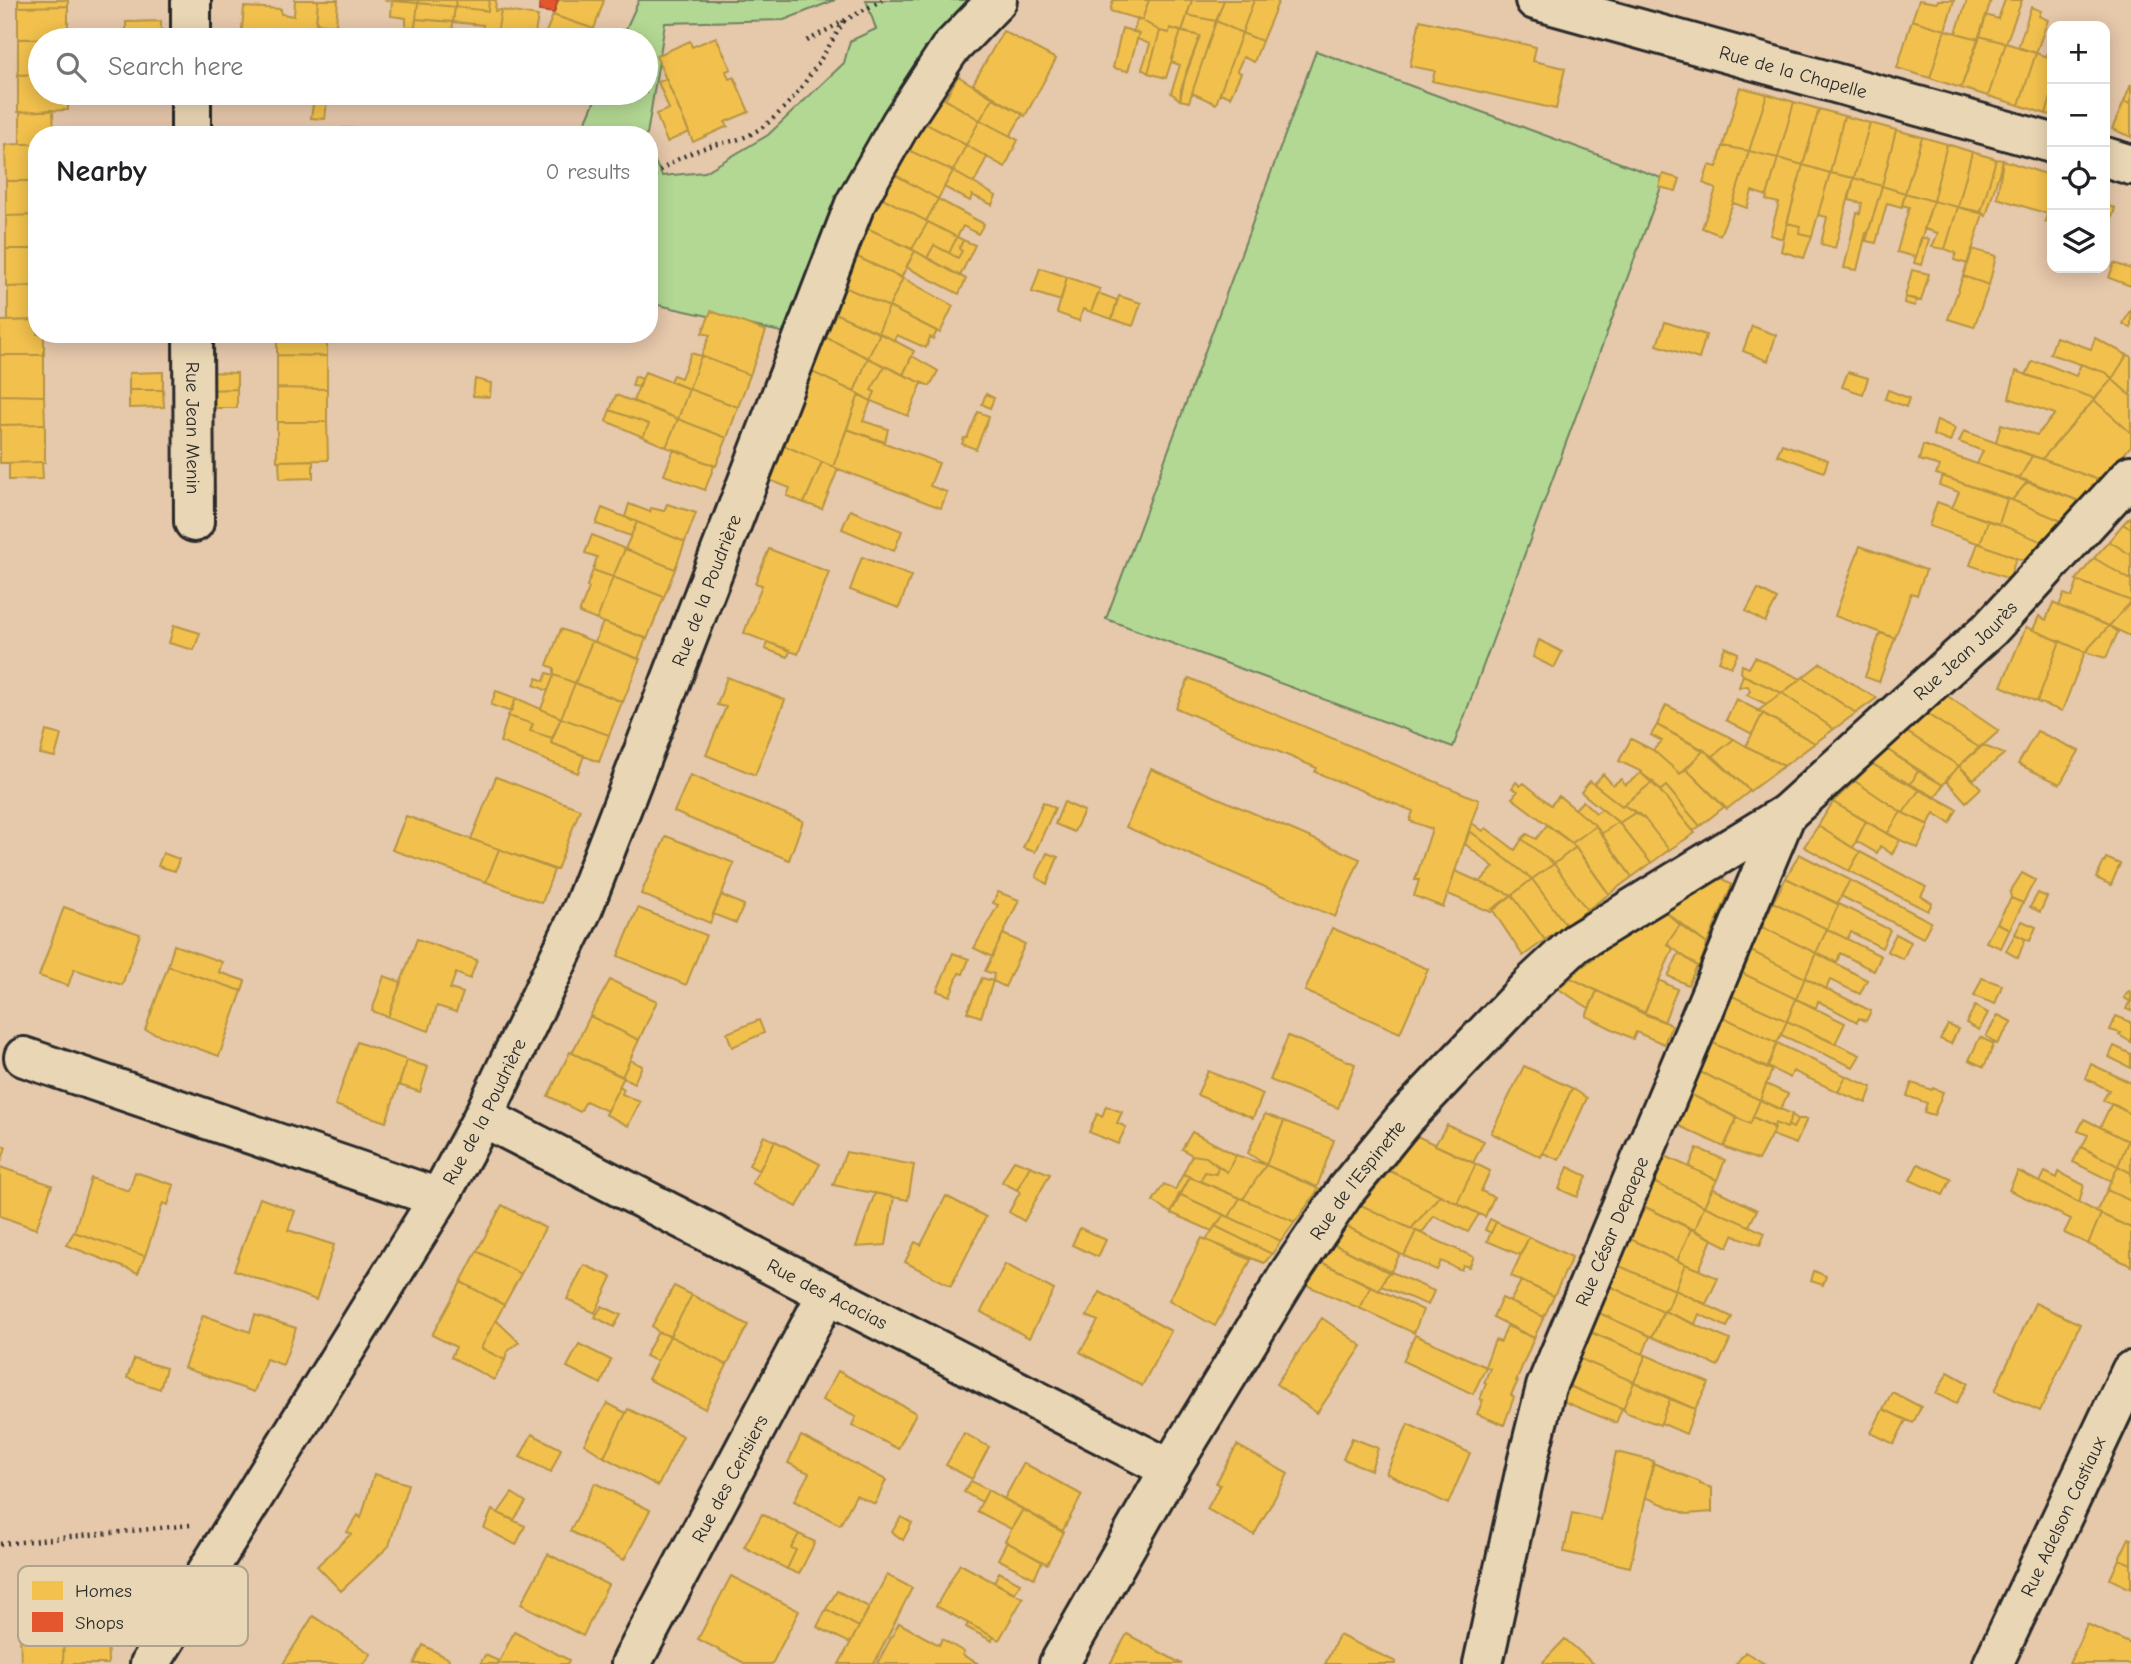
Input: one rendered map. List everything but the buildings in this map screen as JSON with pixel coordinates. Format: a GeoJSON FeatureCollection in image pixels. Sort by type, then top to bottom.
{"type":"FeatureCollection","features":[{"type":"Feature","properties":{"kind":"street"},"geometry":{"type":"LineString","coordinates":[[191,0],[191,28]]}},
{"type":"Feature","properties":{"kind":"street","name":"Rue de la Poudrière"},"geometry":{"type":"LineString","coordinates":[[211,1566],[439,1198],[483,1117],[583,908],[855,204],[901,123],[949,50],[997,0]]}},
{"type":"Feature","properties":{"kind":"street","name":"Rue de la Chapelle"},"geometry":{"type":"LineString","coordinates":[[1535,0],[2047,142]]}},
{"type":"Feature","properties":{"kind":"street"},"geometry":{"type":"LineString","coordinates":[[191,105],[191,126]]}},
{"type":"Feature","properties":{"kind":"street"},"geometry":{"type":"LineString","coordinates":[[2110,158],[2131,164]]}},
{"type":"Feature","properties":{"kind":"street","name":"Rue Jean Menin"},"geometry":{"type":"LineString","coordinates":[[193,343],[194,522]]}},
{"type":"Feature","properties":{"kind":"street","name":"Rue Jean Jaurès"},"geometry":{"type":"LineString","coordinates":[[1786,814],[1990,629],[2131,475]]}},
{"type":"Feature","properties":{"kind":"street","name":"Rue de l'Espinette"},"geometry":{"type":"LineString","coordinates":[[1059,1664],[1170,1469],[1291,1271],[1346,1190],[1404,1119],[1534,982],[1576,943],[1786,814]]}},
{"type":"Feature","properties":{"kind":"street","name":"Rue César Depaepe"},"geometry":{"type":"LineString","coordinates":[[1483,1664],[1546,1387],[1786,814]]}},
{"type":"Feature","properties":{"kind":"street","name":"Rue de la Poudrière"},"geometry":{"type":"LineString","coordinates":[[24,1057],[439,1198]]}},
{"type":"Feature","properties":{"kind":"street","name":"Rue des Acacias"},"geometry":{"type":"LineString","coordinates":[[483,1117],[1170,1469]]}},
{"type":"Feature","properties":{"kind":"street","name":"Rue des Cerisiers"},"geometry":{"type":"LineString","coordinates":[[631,1664],[827,1294]]}},
{"type":"Feature","properties":{"kind":"street","name":"Rue Adelson Castiaux"},"geometry":{"type":"LineString","coordinates":[[1993,1664],[2131,1371]]}},
{"type":"Feature","properties":{"kind":"street","name":"Rue de la Poudrière"},"geometry":{"type":"LineString","coordinates":[[150,1664],[161,1646]]}},
{"type":"Feature","properties":{"kind":"path"},"geometry":{"type":"LineString","coordinates":[[807,41],[882,0]]}},
{"type":"Feature","properties":{"kind":"path"},"geometry":{"type":"LineString","coordinates":[[658,172],[667,164],[708,146],[744,138],[776,116],[809,78],[844,21]]}},
{"type":"Feature","properties":{"kind":"path"},"geometry":{"type":"LineString","coordinates":[[0,1544],[239,1520]]}},
{"type":"Feature","properties":{"kind":"green space"},"geometry":{"type":"Polygon","coordinates":[[[639,0],[835,0],[784,20],[665,23],[658,67],[658,28],[626,28],[639,0]]]}},
{"type":"Feature","properties":{"kind":"green space"},"geometry":{"type":"Polygon","coordinates":[[[866,0],[982,0],[795,335],[658,305],[658,168],[662,176],[705,172],[768,135],[844,63],[850,41],[876,29],[866,0]]]}},
{"type":"Feature","properties":{"kind":"green space"},"geometry":{"type":"Polygon","coordinates":[[[1316,51],[1664,179],[1453,747],[1106,619],[1316,51]]]}},
{"type":"Feature","properties":{"kind":"green space"},"geometry":{"type":"Polygon","coordinates":[[[593,105],[652,105],[648,126],[584,126],[593,105]]]}}]}
